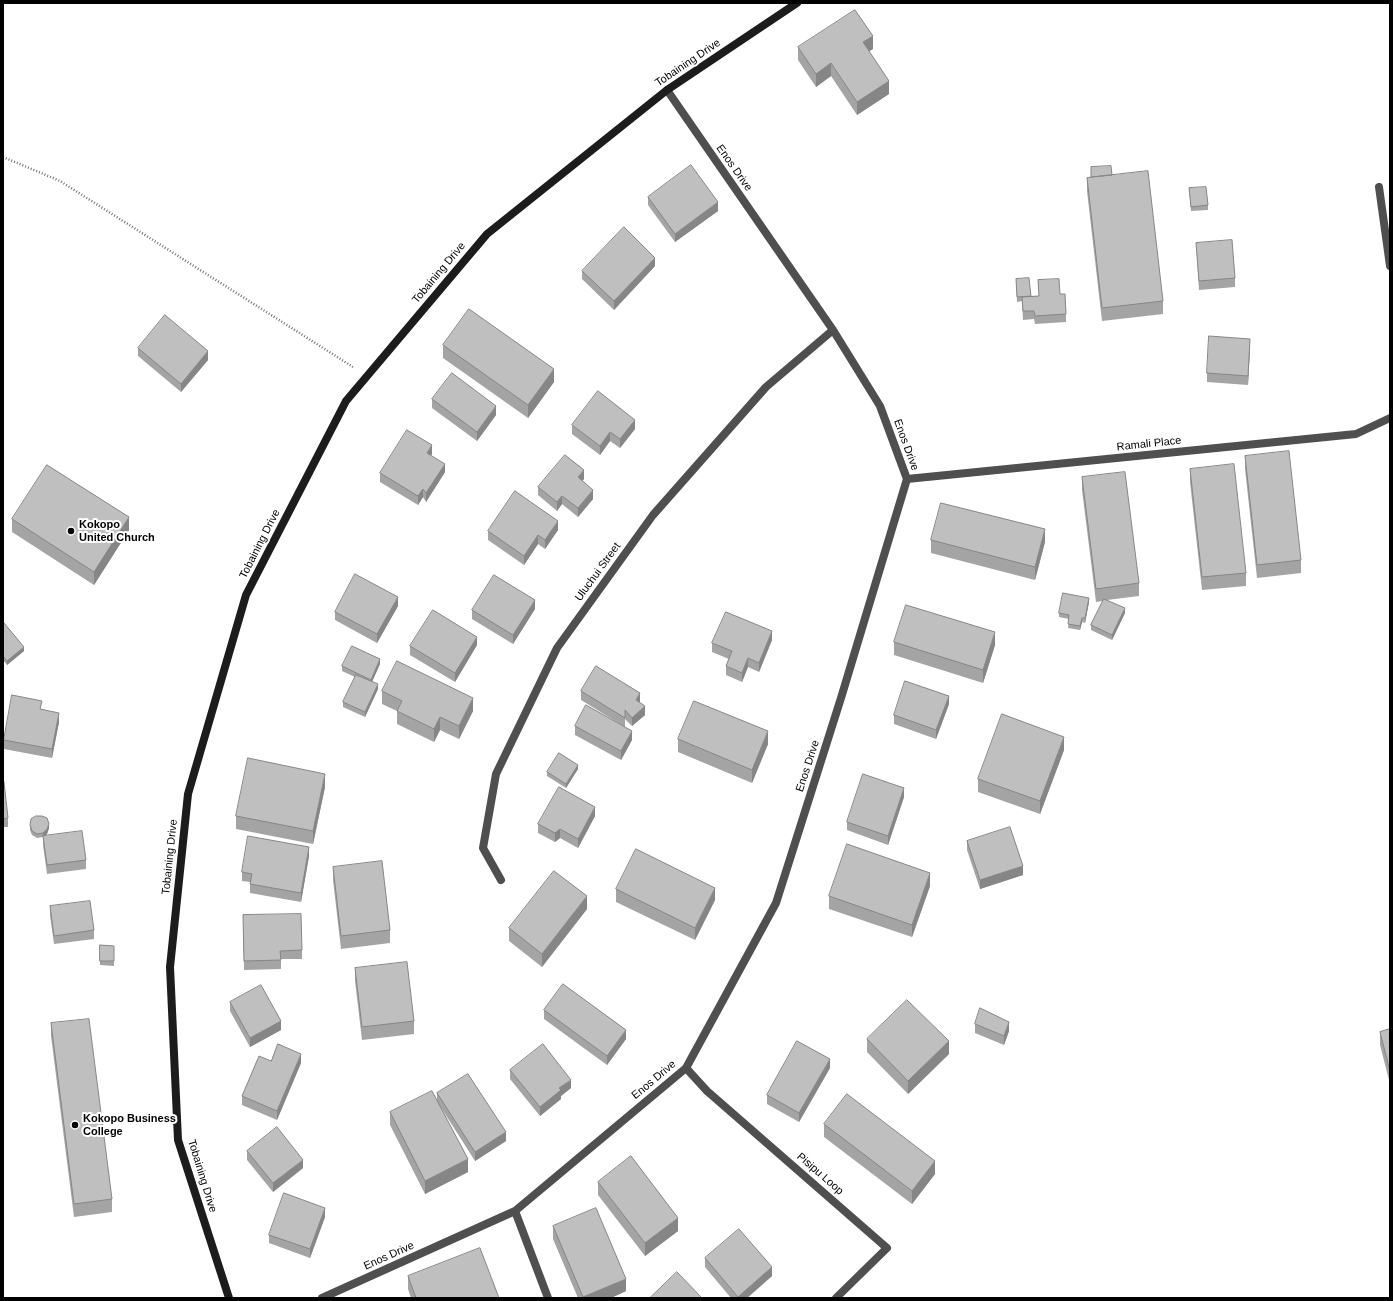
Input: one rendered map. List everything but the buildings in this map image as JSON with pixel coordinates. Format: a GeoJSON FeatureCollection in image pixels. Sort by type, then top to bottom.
{"type":"FeatureCollection","features":[{"type":"Feature","properties":{"kind":"street","name":"Tobaining Drive"},"geometry":{"type":"LineString","coordinates":[[229,1298],[178,1140],[170,967],[188,794],[246,595],[346,401],[487,234],[667,90],[797,3]]}},
{"type":"Feature","properties":{"kind":"street","name":"Enos Drive"},"geometry":{"type":"LineString","coordinates":[[322,1298],[515,1212],[686,1068],[776,903],[841,698],[907,479],[880,406],[833,330],[667,90]]}},
{"type":"Feature","properties":{"kind":"street"},"geometry":{"type":"LineString","coordinates":[[1379,187],[1390,266]]}},
{"type":"Feature","properties":{"kind":"street","name":"Uluchui Street"},"geometry":{"type":"LineString","coordinates":[[501,880],[484,848],[496,774],[557,648],[653,515],[766,387],[833,330]]}},
{"type":"Feature","properties":{"kind":"street","name":"Ramali Place"},"geometry":{"type":"LineString","coordinates":[[907,479],[1356,434],[1390,418]]}},
{"type":"Feature","properties":{"kind":"street","name":"Pisipu Loop"},"geometry":{"type":"LineString","coordinates":[[686,1068],[707,1091],[887,1248],[836,1298]]}},
{"type":"Feature","properties":{"kind":"street"},"geometry":{"type":"LineString","coordinates":[[515,1212],[548,1298]]}},
{"type":"Feature","properties":{"kind":"path"},"geometry":{"type":"LineString","coordinates":[[3,157],[60,181],[366,376]]}},
{"type":"Feature","properties":{"kind":"place","name":"Kokopo United Church"},"geometry":{"type":"Point","coordinates":[71,531]}},
{"type":"Feature","properties":{"kind":"place","name":"Kokopo Business College"},"geometry":{"type":"Point","coordinates":[75,1125]}}]}
